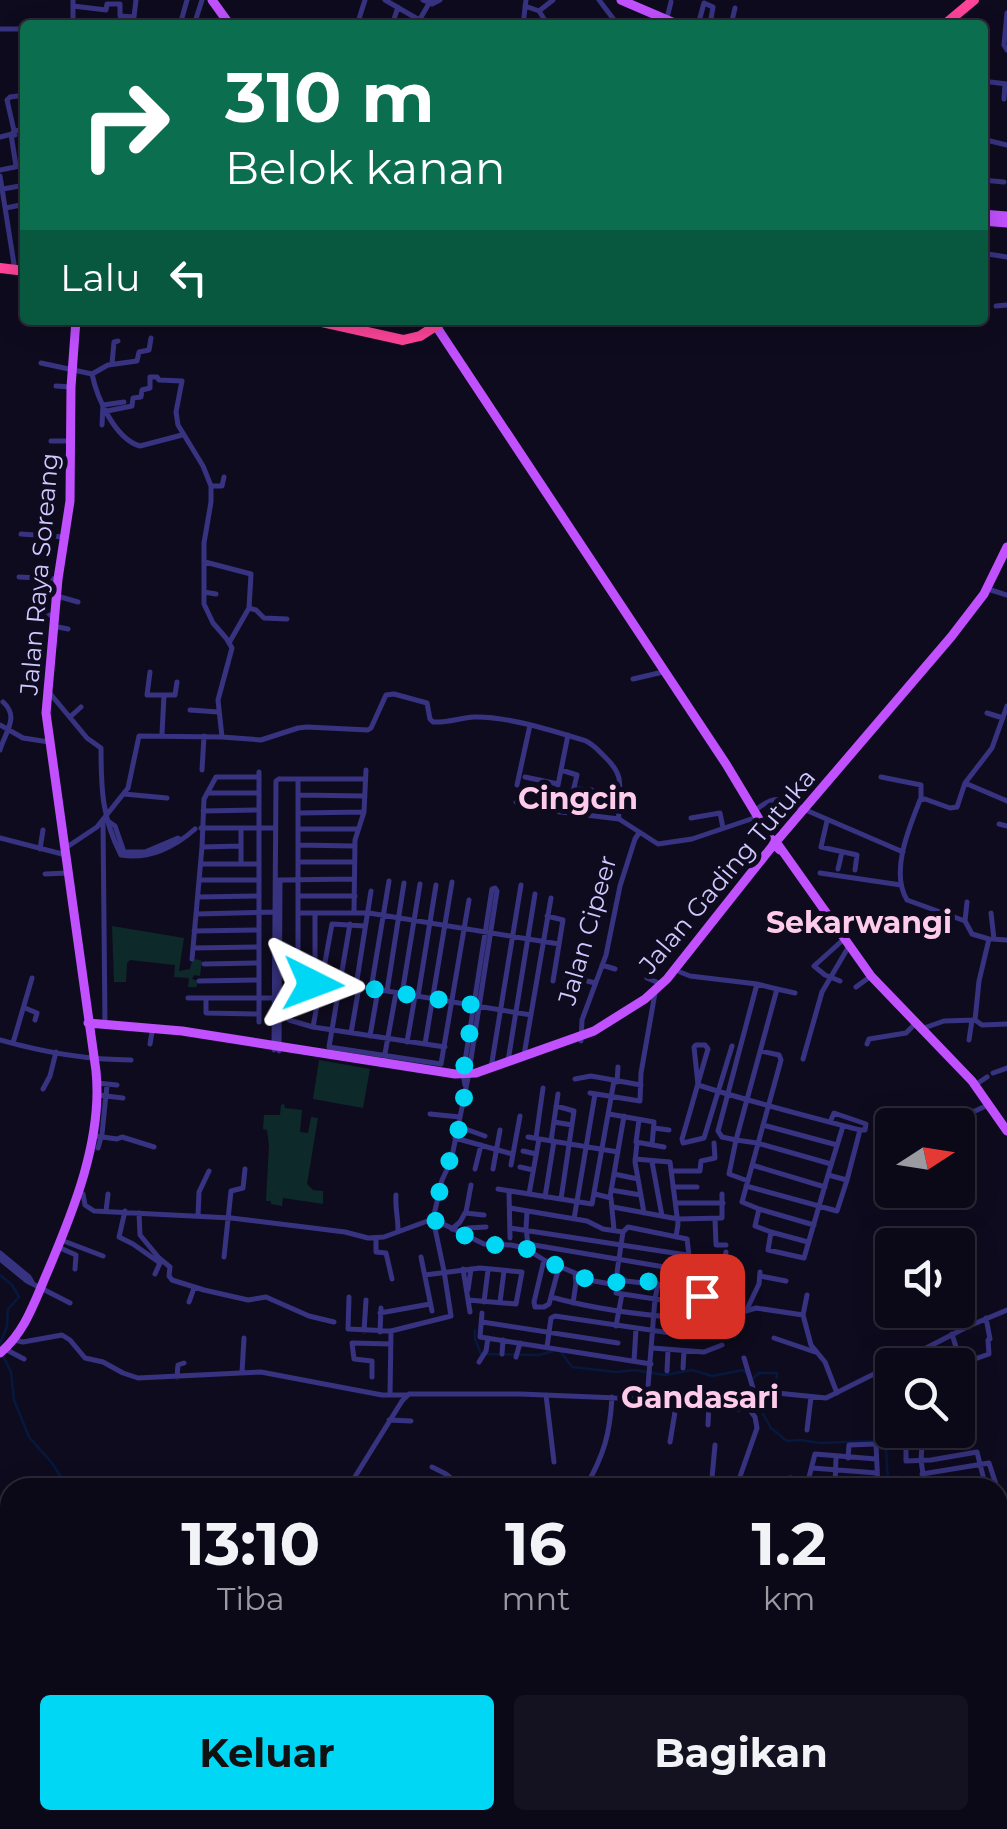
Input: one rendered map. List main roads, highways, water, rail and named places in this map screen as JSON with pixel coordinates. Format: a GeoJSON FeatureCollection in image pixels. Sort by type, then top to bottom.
{"type":"FeatureCollection","features":[{"type":"Feature","properties":{"kind":"highway"},"geometry":{"type":"LineString","coordinates":[[950,20],[974,0]]}},
{"type":"Feature","properties":{"kind":"highway"},"geometry":{"type":"LineString","coordinates":[[335,325],[402,340],[416,338],[432,325]]}},
{"type":"Feature","properties":{"kind":"highway"},"geometry":{"type":"LineString","coordinates":[[362,325],[406,334],[429,325]]}},
{"type":"Feature","properties":{"kind":"main road"},"geometry":{"type":"LineString","coordinates":[[621,0],[642,5],[667,20]]}},
{"type":"Feature","properties":{"kind":"main road","name":"Jalan Raya Soreang"},"geometry":{"type":"LineString","coordinates":[[3,1350],[26,1322],[36,1285],[60,1243],[96,1136],[102,1095],[88,1026],[49,742],[47,690],[70,502],[76,325]]}},
{"type":"Feature","properties":{"kind":"main road"},"geometry":{"type":"LineString","coordinates":[[440,325],[675,688]]}},
{"type":"Feature","properties":{"kind":"main road"},"geometry":{"type":"LineString","coordinates":[[440,325],[777,844],[846,943],[871,976],[975,1085],[1007,1131]]}},
{"type":"Feature","properties":{"kind":"main road","name":"Jalan Gading Tutuka"},"geometry":{"type":"LineString","coordinates":[[929,666],[984,594],[1007,547]]}},
{"type":"Feature","properties":{"kind":"main road","name":"Jalan Gading Tutuka"},"geometry":{"type":"LineString","coordinates":[[657,990],[991,590],[1007,560]]}},
{"type":"Feature","properties":{"kind":"main road","name":"Jalan Gading Tutuka"},"geometry":{"type":"LineString","coordinates":[[277,1049],[329,1050],[466,1078],[581,1038],[614,1020],[680,972],[777,844]]}},
{"type":"Feature","properties":{"kind":"main road"},"geometry":{"type":"LineString","coordinates":[[86,1009],[103,1024]]}},
{"type":"Feature","properties":{"kind":"main road","name":"Jalan Gading Tutuka"},"geometry":{"type":"LineString","coordinates":[[88,1026],[103,1024],[172,1032],[385,1063]]}},
{"type":"Feature","properties":{"kind":"main road","name":"Jalan Gading Tutuka"},"geometry":{"type":"LineString","coordinates":[[88,1026],[121,1027],[151,1038],[172,1032]]}},
{"type":"Feature","properties":{"kind":"main road","name":"Jalan Gading Tutuka"},"geometry":{"type":"LineString","coordinates":[[466,1078],[581,1038]]}},
{"type":"Feature","properties":{"kind":"waterway"},"geometry":{"type":"LineString","coordinates":[[0,1275],[19,1297],[8,1309],[0,1344]]}},
{"type":"Feature","properties":{"kind":"waterway"},"geometry":{"type":"LineString","coordinates":[[475,1330],[481,1354],[539,1355],[553,1351]]}},
{"type":"Feature","properties":{"kind":"waterway"},"geometry":{"type":"LineString","coordinates":[[561,1352],[572,1367],[616,1372],[635,1370],[665,1375],[692,1370],[712,1376],[745,1372]]}},
{"type":"Feature","properties":{"kind":"waterway"},"geometry":{"type":"LineString","coordinates":[[3,1356],[29,1437],[62,1478]]}},
{"type":"Feature","properties":{"kind":"waterway"},"geometry":{"type":"LineString","coordinates":[[753,1378],[759,1373],[777,1373],[774,1401],[762,1412],[771,1428],[787,1441],[872,1441]]}},
{"type":"Feature","properties":{"kind":"waterway"},"geometry":{"type":"LineString","coordinates":[[884,1448],[888,1478]]}},
{"type":"Feature","properties":{"kind":"district","name":"Cingcin"},"geometry":{"type":"Point","coordinates":[578,799]}},
{"type":"Feature","properties":{"kind":"district","name":"Sekarwangi"},"geometry":{"type":"Point","coordinates":[859,923]}},
{"type":"Feature","properties":{"kind":"district","name":"Gandasari"},"geometry":{"type":"Point","coordinates":[700,1398]}}]}
